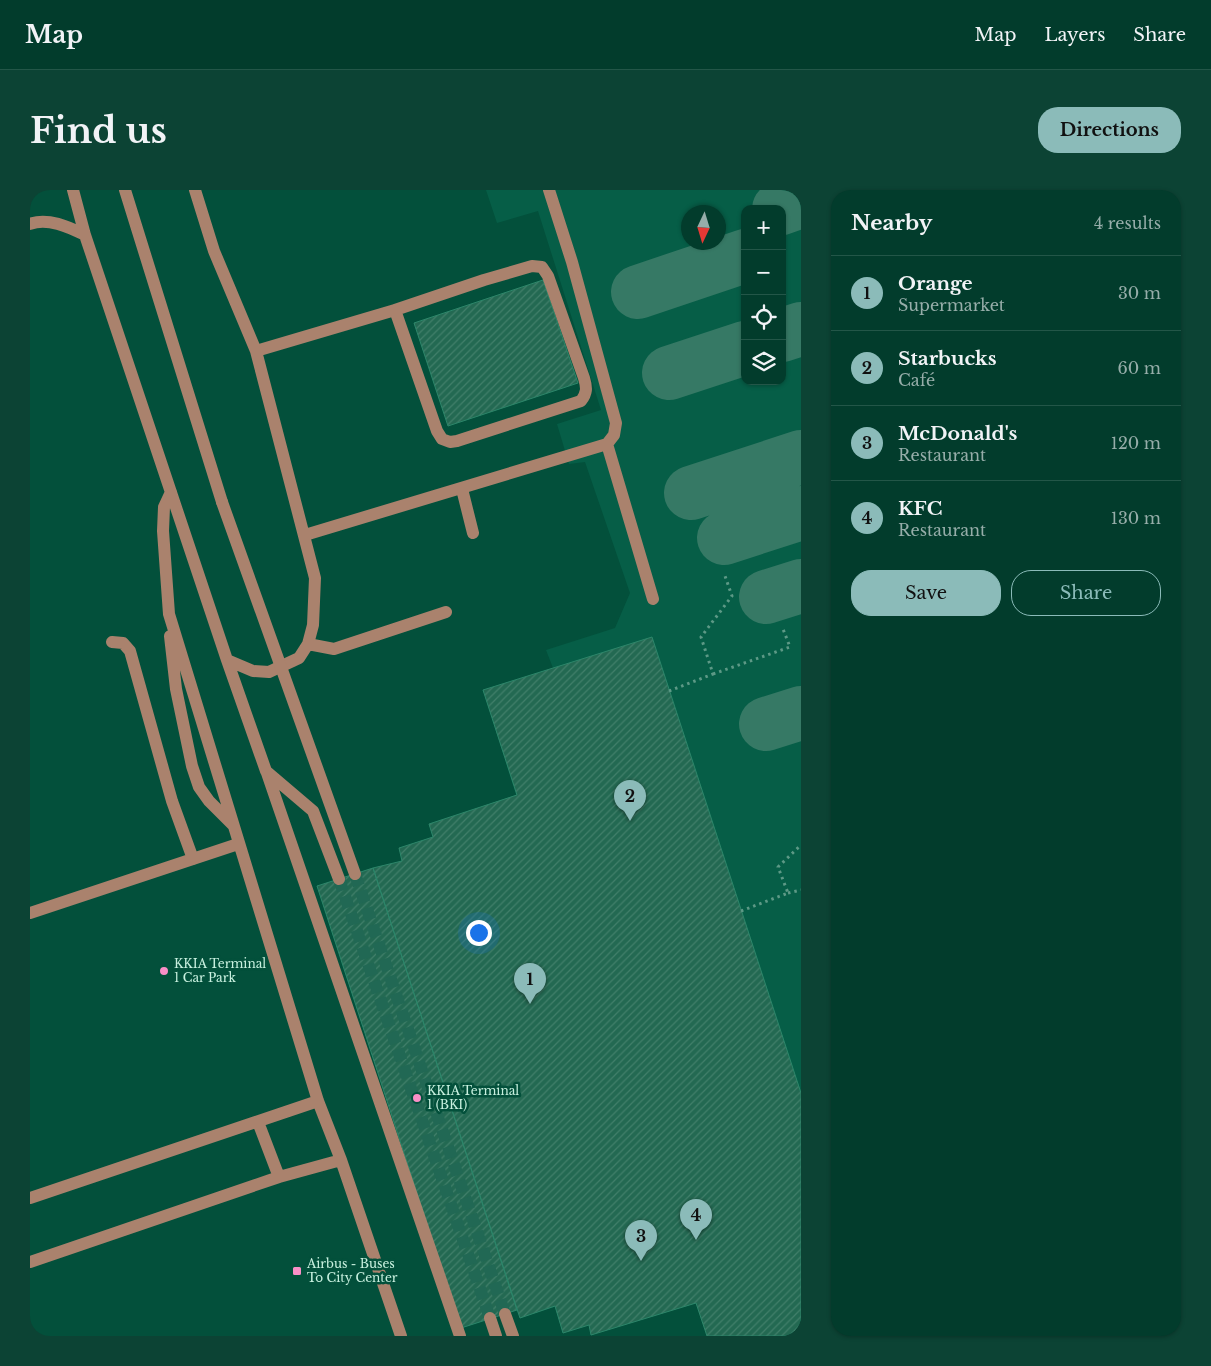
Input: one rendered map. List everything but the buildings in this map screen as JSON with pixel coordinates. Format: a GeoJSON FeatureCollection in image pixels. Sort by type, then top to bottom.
{"type":"FeatureCollection","features":[{"type":"Feature","properties":{"kind":"street"},"geometry":{"type":"LineString","coordinates":[[73,190],[85,235],[227,660],[291,840],[460,1336]]}},
{"type":"Feature","properties":{"kind":"street"},"geometry":{"type":"LineString","coordinates":[[124,190],[222,502],[355,874]]}},
{"type":"Feature","properties":{"kind":"street"},"geometry":{"type":"LineString","coordinates":[[195,190],[214,251],[256,351],[315,578],[313,625],[308,644],[299,658],[269,672],[253,670],[227,660]]}},
{"type":"Feature","properties":{"kind":"street"},"geometry":{"type":"LineString","coordinates":[[305,535],[607,444],[614,435],[616,423],[572,262],[549,190]]}},
{"type":"Feature","properties":{"kind":"street"},"geometry":{"type":"LineString","coordinates":[[30,224],[35,222],[68,226],[85,235]]}},
{"type":"Feature","properties":{"kind":"street"},"geometry":{"type":"LineString","coordinates":[[256,351],[395,310],[484,280],[532,266],[542,267],[548,276],[584,378],[586,394],[581,401],[457,441],[450,442],[442,439],[437,431],[395,310]]}},
{"type":"Feature","properties":{"kind":"street"},"geometry":{"type":"LineString","coordinates":[[607,444],[653,599]]}},
{"type":"Feature","properties":{"kind":"street"},"geometry":{"type":"LineString","coordinates":[[462,489],[473,533]]}},
{"type":"Feature","properties":{"kind":"street"},"geometry":{"type":"LineString","coordinates":[[171,492],[164,507],[163,531],[176,689],[192,766],[199,787],[209,801],[234,827]]}},
{"type":"Feature","properties":{"kind":"street"},"geometry":{"type":"LineString","coordinates":[[308,644],[334,649],[446,612]]}},
{"type":"Feature","properties":{"kind":"street"},"geometry":{"type":"LineString","coordinates":[[169,614],[318,1101],[341,1160],[401,1336]]}},
{"type":"Feature","properties":{"kind":"street"},"geometry":{"type":"LineString","coordinates":[[112,642],[123,643],[130,651],[172,801],[193,859]]}},
{"type":"Feature","properties":{"kind":"street"},"geometry":{"type":"LineString","coordinates":[[266,771],[313,811],[339,879]]}},
{"type":"Feature","properties":{"kind":"street"},"geometry":{"type":"LineString","coordinates":[[30,913],[238,844]]}},
{"type":"Feature","properties":{"kind":"street"},"geometry":{"type":"LineString","coordinates":[[30,1198],[318,1101]]}},
{"type":"Feature","properties":{"kind":"street"},"geometry":{"type":"LineString","coordinates":[[258,1122],[279,1178]]}},
{"type":"Feature","properties":{"kind":"street"},"geometry":{"type":"LineString","coordinates":[[30,1262],[279,1178],[341,1160]]}},
{"type":"Feature","properties":{"kind":"street"},"geometry":{"type":"LineString","coordinates":[[506,1314],[513,1336]]}},
{"type":"Feature","properties":{"kind":"street"},"geometry":{"type":"LineString","coordinates":[[490,1318],[496,1336]]}},
{"type":"Feature","properties":{"kind":"path"},"geometry":{"type":"LineString","coordinates":[[713,674],[701,637],[732,596],[724,573]]}},
{"type":"Feature","properties":{"kind":"path"},"geometry":{"type":"LineString","coordinates":[[669,691],[790,647],[783,629]]}},
{"type":"Feature","properties":{"kind":"path"},"geometry":{"type":"LineString","coordinates":[[788,893],[778,866],[801,845]]}},
{"type":"Feature","properties":{"kind":"path"},"geometry":{"type":"LineString","coordinates":[[742,911],[788,893],[801,890]]}},
{"type":"Feature","properties":{"kind":"shaded area"},"geometry":{"type":"Polygon","coordinates":[[[486,190],[801,190],[801,1336],[707,1336],[696,1303],[591,1335],[589,1325],[563,1333],[555,1307],[520,1318],[516,1310],[461,1328],[317,886],[402,861],[399,848],[433,837],[429,824],[516,795],[483,690],[553,668],[546,650],[615,628],[630,593],[585,462],[569,464],[557,424],[601,410],[538,211],[497,223],[486,190]]]}},
{"type":"Feature","properties":{"kind":"taxiway"},"geometry":{"type":"LineString","coordinates":[[786,206],[801,201]]}},
{"type":"Feature","properties":{"kind":"taxiway"},"geometry":{"type":"LineString","coordinates":[[638,292],[741,257]]}},
{"type":"Feature","properties":{"kind":"taxiway"},"geometry":{"type":"LineString","coordinates":[[786,334],[801,329]]}},
{"type":"Feature","properties":{"kind":"taxiway"},"geometry":{"type":"LineString","coordinates":[[669,373],[741,349]]}},
{"type":"Feature","properties":{"kind":"taxiway"},"geometry":{"type":"LineString","coordinates":[[691,493],[801,457]]}},
{"type":"Feature","properties":{"kind":"taxiway"},"geometry":{"type":"LineString","coordinates":[[724,538],[801,513]]}},
{"type":"Feature","properties":{"kind":"taxiway"},"geometry":{"type":"LineString","coordinates":[[766,597],[801,586]]}},
{"type":"Feature","properties":{"kind":"taxiway"},"geometry":{"type":"LineString","coordinates":[[766,724],[801,713]]}},
{"type":"Feature","properties":{"kind":"tunnel"},"geometry":{"type":"LineString","coordinates":[[355,874],[505,1314]]}},
{"type":"Feature","properties":{"kind":"tunnel"},"geometry":{"type":"LineString","coordinates":[[339,879],[490,1318]]}},
{"type":"Feature","properties":{"kind":"place","name":"Starbucks"},"geometry":{"type":"Point","coordinates":[630,821]}},
{"type":"Feature","properties":{"kind":"place","name":"KKIA Terminal 1 Car Park"},"geometry":{"type":"Point","coordinates":[164,971]}},
{"type":"Feature","properties":{"kind":"place","name":"Orange"},"geometry":{"type":"Point","coordinates":[530,1004]}},
{"type":"Feature","properties":{"kind":"place","name":"KKIA Terminal 1 (BKI)"},"geometry":{"type":"Point","coordinates":[417,1098]}},
{"type":"Feature","properties":{"kind":"place","name":"KFC"},"geometry":{"type":"Point","coordinates":[696,1240]}},
{"type":"Feature","properties":{"kind":"place","name":"McDonald's"},"geometry":{"type":"Point","coordinates":[641,1261]}},
{"type":"Feature","properties":{"kind":"place","name":"Airbus - Buses To City Center"},"geometry":{"type":"Point","coordinates":[297,1271]}}]}
